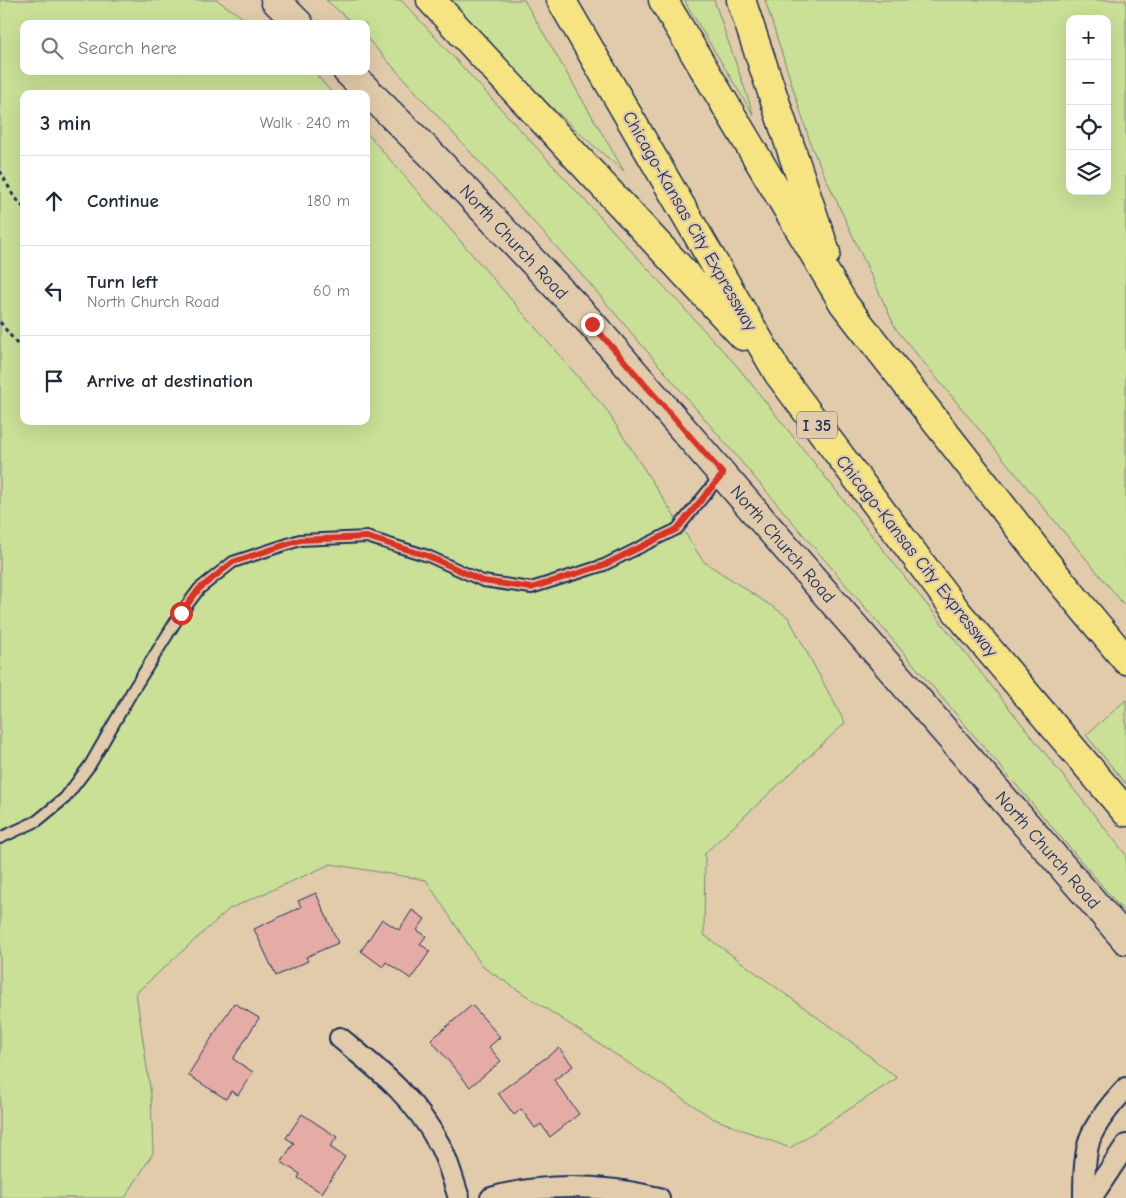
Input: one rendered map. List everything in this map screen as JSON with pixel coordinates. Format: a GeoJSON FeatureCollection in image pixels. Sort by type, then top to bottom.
{"type":"FeatureCollection","features":[{"type":"Feature","properties":{"kind":"highway"},"geometry":{"type":"LineString","coordinates":[[431,0],[778,373]]}},
{"type":"Feature","properties":{"kind":"highway","name":"Chicago-Kansas City Expressway"},"geometry":{"type":"LineString","coordinates":[[561,0],[778,373],[958,614],[1126,812]]}},
{"type":"Feature","properties":{"kind":"highway"},"geometry":{"type":"LineString","coordinates":[[662,0],[844,304],[1058,579],[1126,660]]}},
{"type":"Feature","properties":{"kind":"highway"},"geometry":{"type":"LineString","coordinates":[[742,0],[844,304]]}},
{"type":"Feature","properties":{"kind":"main road"},"geometry":{"type":"LineString","coordinates":[[275,0],[295,20]]}},
{"type":"Feature","properties":{"kind":"main road","name":"North Church Road"},"geometry":{"type":"LineString","coordinates":[[351,75],[366,90]]}},
{"type":"Feature","properties":{"kind":"main road","name":"North Church Road"},"geometry":{"type":"LineString","coordinates":[[370,94],[432,155],[585,317],[1126,940]]}},
{"type":"Feature","properties":{"kind":"street"},"geometry":{"type":"LineString","coordinates":[[340,1038],[402,1090],[424,1118],[440,1146],[460,1198]]}},
{"type":"Feature","properties":{"kind":"street"},"geometry":{"type":"LineString","coordinates":[[1084,1198],[1084,1174],[1091,1136],[1111,1105],[1126,1088]]}},
{"type":"Feature","properties":{"kind":"street"},"geometry":{"type":"LineString","coordinates":[[1091,1198],[1126,1145]]}},
{"type":"Feature","properties":{"kind":"street"},"geometry":{"type":"LineString","coordinates":[[492,1198],[541,1189],[584,1187],[626,1190],[659,1198]]}},
{"type":"Feature","properties":{"kind":"lane"},"geometry":{"type":"LineString","coordinates":[[0,838],[37,821],[65,798],[90,765],[133,690],[181,613],[199,589],[233,562],[300,540],[367,537],[428,556],[483,581],[531,588],[604,565],[677,529],[723,474]]}},
{"type":"Feature","properties":{"kind":"path"},"geometry":{"type":"LineString","coordinates":[[0,170],[13,196],[20,204]]}},
{"type":"Feature","properties":{"kind":"path"},"geometry":{"type":"LineString","coordinates":[[0,322],[20,347]]}},
{"type":"Feature","properties":{"kind":"green space"},"geometry":{"type":"Polygon","coordinates":[[[0,0],[217,0],[246,20],[20,20],[20,75],[316,75],[330,90],[20,90],[20,425],[370,425],[370,137],[605,408],[703,561],[788,617],[845,723],[705,853],[704,935],[854,1044],[897,1078],[790,1148],[712,1118],[483,967],[426,880],[331,864],[229,909],[136,993],[151,1095],[153,1153],[125,1198],[0,1198],[0,0]]]}},
{"type":"Feature","properties":{"kind":"green space"},"geometry":{"type":"Polygon","coordinates":[[[326,0],[401,0],[737,366],[1126,855],[1126,914],[590,284],[370,41],[370,20],[349,20],[326,0]]]}},
{"type":"Feature","properties":{"kind":"green space"},"geometry":{"type":"Polygon","coordinates":[[[448,0],[524,0],[624,171],[555,110],[511,67],[448,0]]]}},
{"type":"Feature","properties":{"kind":"green space"},"geometry":{"type":"Polygon","coordinates":[[[685,0],[714,0],[754,116],[688,7],[685,0]]]}},
{"type":"Feature","properties":{"kind":"green space"},"geometry":{"type":"Polygon","coordinates":[[[765,0],[1126,0],[1126,607],[896,329],[812,148],[765,0]]]}},
{"type":"Feature","properties":{"kind":"green space"},"geometry":{"type":"Polygon","coordinates":[[[1126,700],[1126,784],[1086,735],[1126,700]]]}},
{"type":"Feature","properties":{"kind":"building"},"geometry":{"type":"Polygon","coordinates":[[[316,893],[338,943],[306,957],[308,961],[276,976],[254,929],[301,907],[298,901],[316,893]]]}},
{"type":"Feature","properties":{"kind":"building"},"geometry":{"type":"Polygon","coordinates":[[[412,910],[425,919],[417,930],[426,936],[420,944],[430,951],[411,979],[386,962],[383,967],[361,951],[382,919],[399,930],[412,910]]]}},
{"type":"Feature","properties":{"kind":"building"},"geometry":{"type":"Polygon","coordinates":[[[234,1003],[259,1018],[233,1059],[253,1072],[238,1095],[231,1091],[226,1099],[188,1075],[234,1003]]]}},
{"type":"Feature","properties":{"kind":"building"},"geometry":{"type":"Polygon","coordinates":[[[472,1005],[500,1037],[489,1047],[501,1061],[470,1087],[431,1040],[472,1005]]]}},
{"type":"Feature","properties":{"kind":"building"},"geometry":{"type":"Polygon","coordinates":[[[559,1048],[573,1066],[554,1080],[579,1114],[550,1137],[541,1124],[535,1128],[521,1109],[514,1115],[498,1093],[559,1048]]]}},
{"type":"Feature","properties":{"kind":"building"},"geometry":{"type":"Polygon","coordinates":[[[302,1114],[337,1137],[330,1147],[345,1157],[322,1193],[298,1178],[300,1174],[281,1162],[294,1143],[286,1138],[302,1114]]]}},
{"type":"Feature","properties":{"kind":"route"},"geometry":{"type":"LineString","coordinates":[[181,613],[199,589],[233,562],[300,540],[367,537],[428,556],[483,581],[531,588],[604,565],[677,529],[723,474],[592,324]]}}]}
